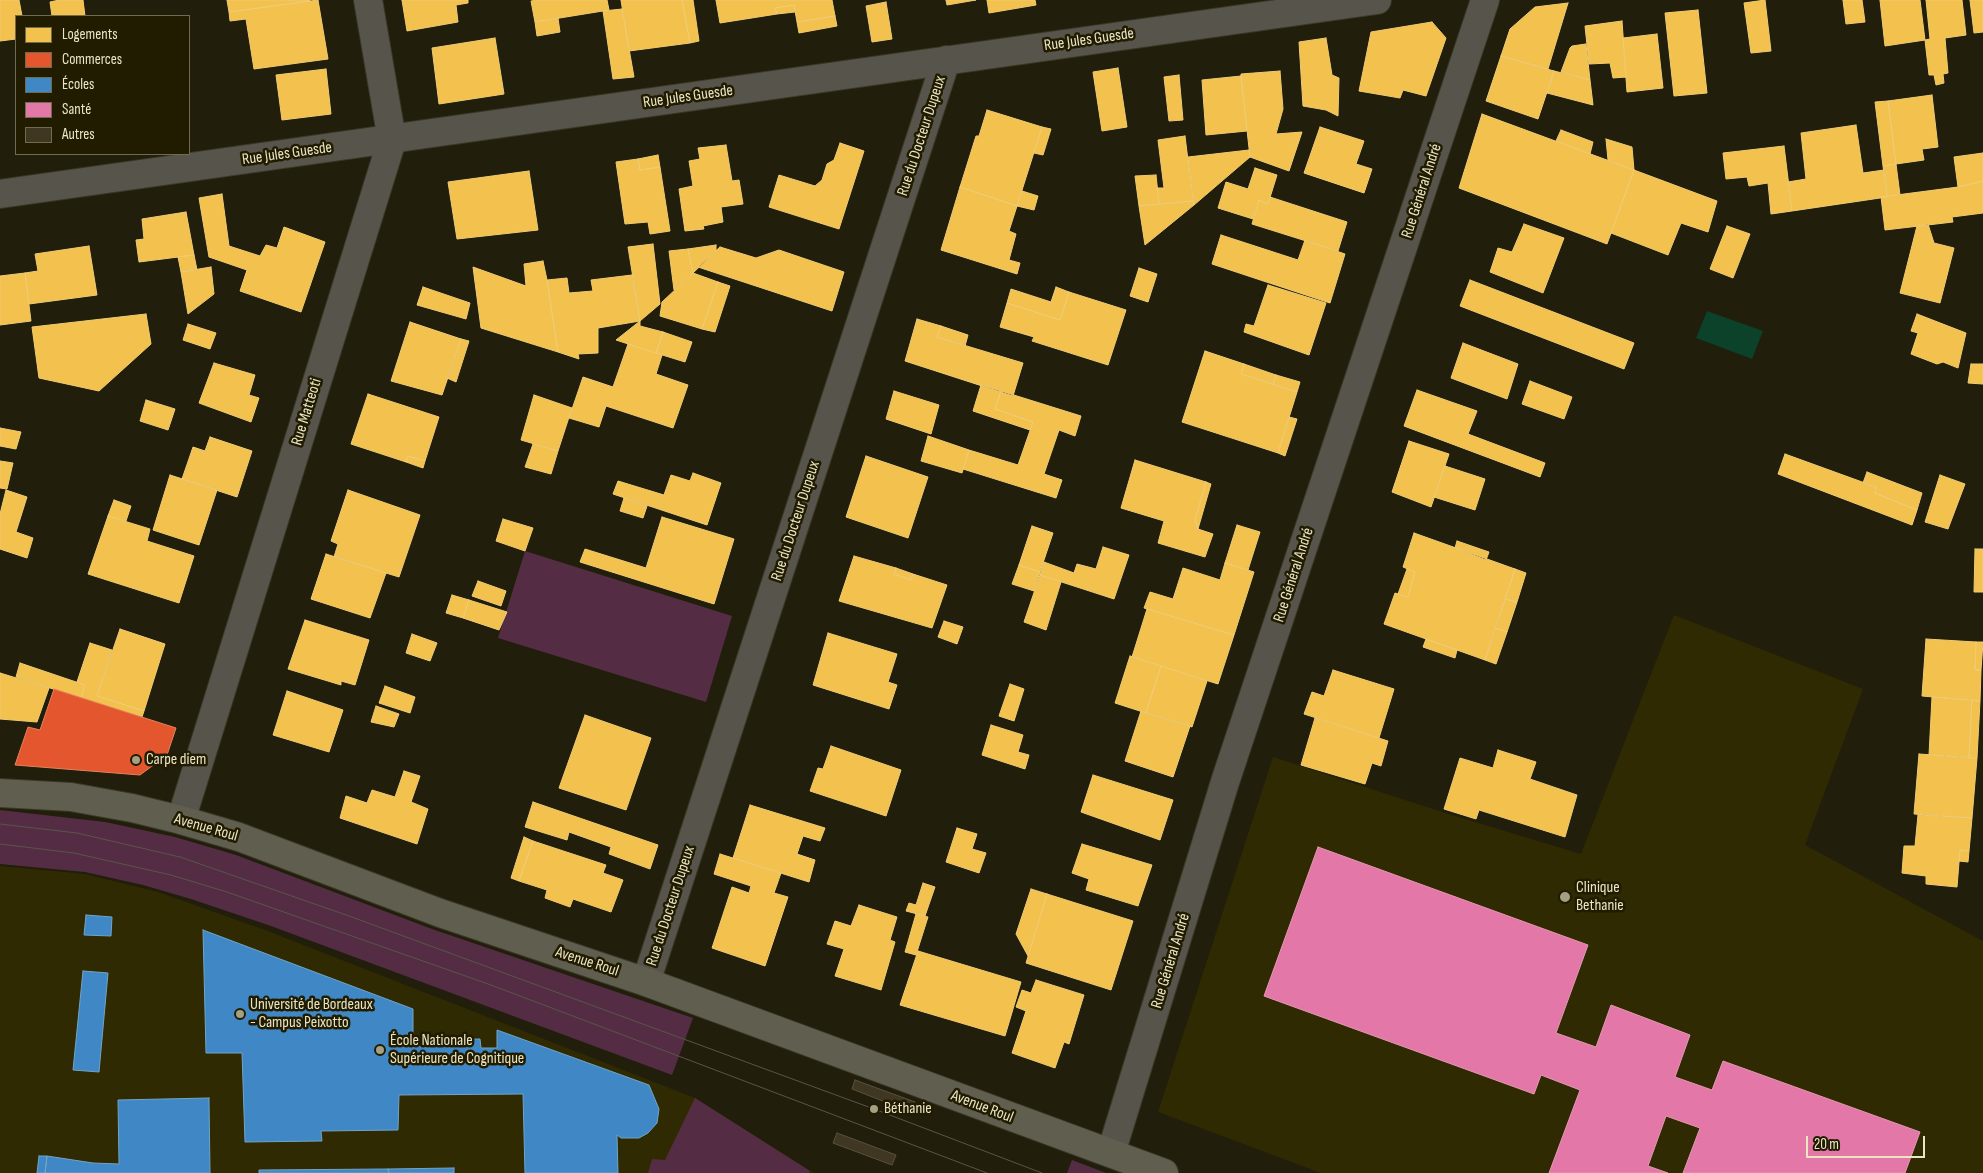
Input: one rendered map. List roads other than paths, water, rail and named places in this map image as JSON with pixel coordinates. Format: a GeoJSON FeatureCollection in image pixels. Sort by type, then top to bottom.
{"type":"FeatureCollection","features":[{"type":"Feature","properties":{"kind":"main road","name":"Avenue Roul"},"geometry":{"type":"LineString","coordinates":[[0,793],[71,798],[132,808],[239,837],[440,913],[646,982],[1164,1173]]}},
{"type":"Feature","properties":{"kind":"street","name":"Rue Matteoti"},"geometry":{"type":"LineString","coordinates":[[180,820],[392,140],[368,0]]}},
{"type":"Feature","properties":{"kind":"street","name":"Rue Jules Guesde"},"geometry":{"type":"LineString","coordinates":[[0,194],[1377,0]]}},
{"type":"Feature","properties":{"kind":"street","name":"Rue Général André"},"geometry":{"type":"LineString","coordinates":[[1111,1153],[1225,782],[1485,0]]}},
{"type":"Feature","properties":{"kind":"street","name":"Rue du Docteur Dupeux"},"geometry":{"type":"LineString","coordinates":[[646,982],[946,60]]}},
{"type":"Feature","properties":{"kind":"tram line"},"geometry":{"type":"LineString","coordinates":[[0,824],[77,833],[180,857],[349,916],[874,1109],[1042,1173]]}},
{"type":"Feature","properties":{"kind":"tram line"},"geometry":{"type":"LineString","coordinates":[[0,844],[74,853],[171,875],[227,892],[491,985],[987,1173]]}},
{"type":"Feature","properties":{"kind":"place","name":"Carpe diem"},"geometry":{"type":"Point","coordinates":[136,760]}},
{"type":"Feature","properties":{"kind":"place","name":"Clinique Bethanie"},"geometry":{"type":"Point","coordinates":[1565,897]}},
{"type":"Feature","properties":{"kind":"place","name":"Université de Bordeaux - Campus Peixotto"},"geometry":{"type":"Point","coordinates":[240,1014]}},
{"type":"Feature","properties":{"kind":"place","name":"École Nationale Supérieure de Cognitique"},"geometry":{"type":"Point","coordinates":[380,1050]}},
{"type":"Feature","properties":{"kind":"place","name":"Béthanie"},"geometry":{"type":"Point","coordinates":[874,1109]}}]}
